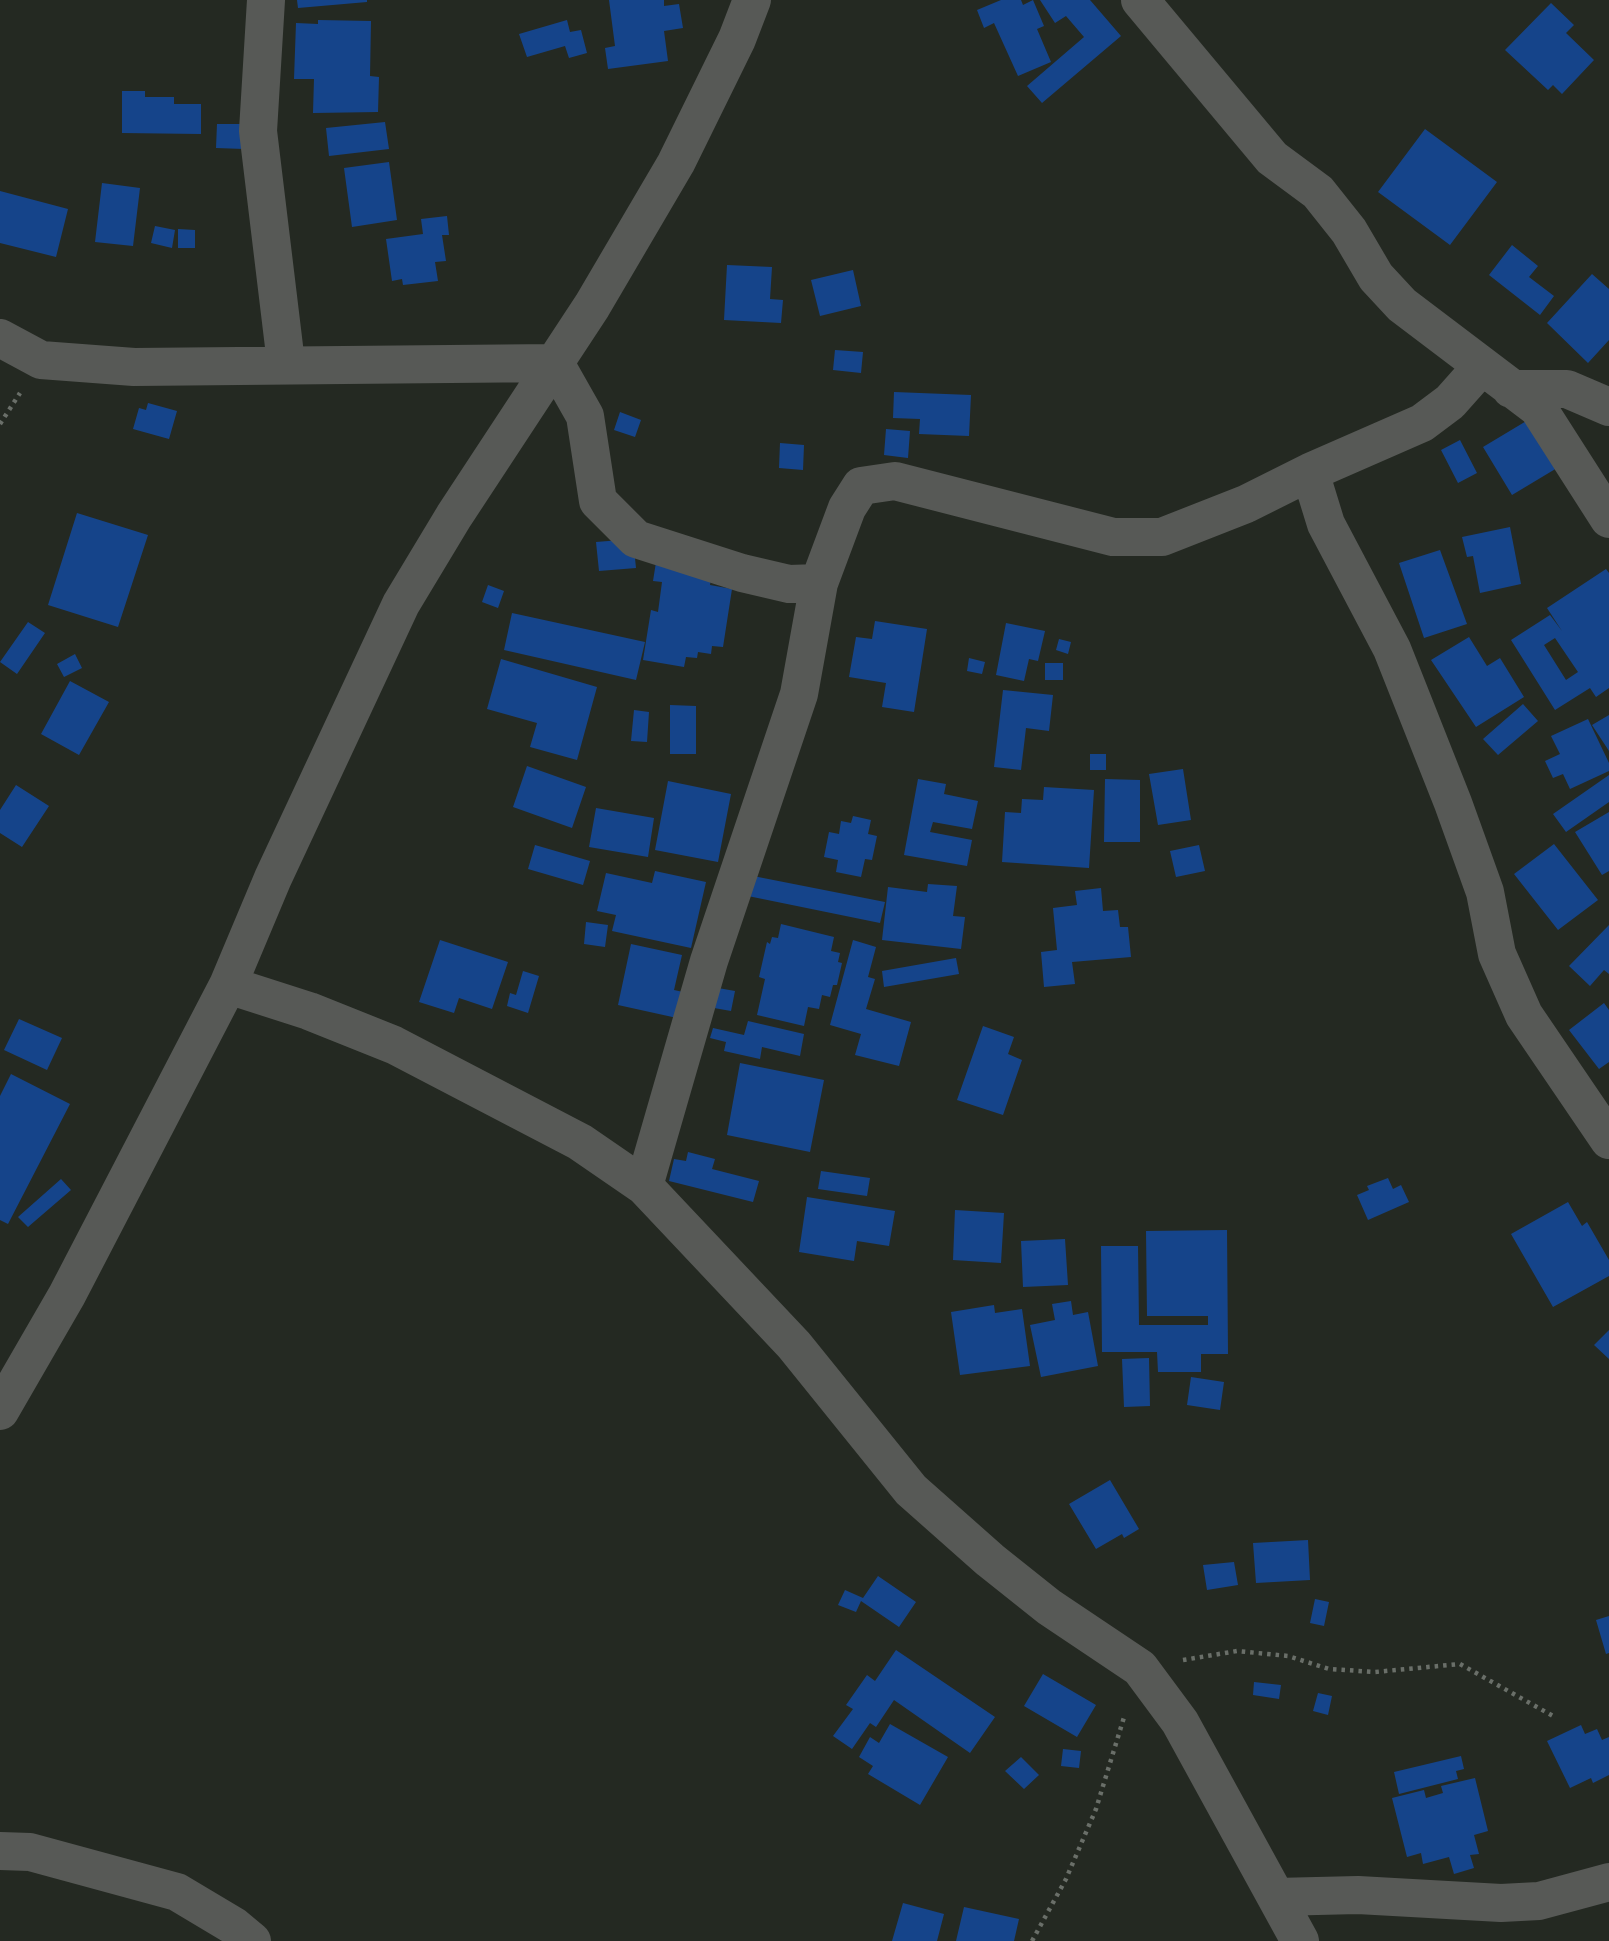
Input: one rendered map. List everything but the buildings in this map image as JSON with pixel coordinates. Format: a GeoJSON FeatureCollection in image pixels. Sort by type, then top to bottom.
{"type":"FeatureCollection","features":[{"type":"Feature","properties":{"kind":"street"},"geometry":{"type":"LineString","coordinates":[[266,0],[258,131],[286,363]]}},
{"type":"Feature","properties":{"kind":"street"},"geometry":{"type":"LineString","coordinates":[[0,1411],[67,1295],[228,985],[273,878],[401,604],[454,516],[555,363],[676,163],[737,39],[752,0]]}},
{"type":"Feature","properties":{"kind":"street"},"geometry":{"type":"LineString","coordinates":[[1140,0],[1272,158],[1318,192],[1349,231],[1376,277],[1402,305],[1538,408],[1609,519]]}},
{"type":"Feature","properties":{"kind":"street"},"geometry":{"type":"LineString","coordinates":[[0,338],[41,360],[134,367],[286,363],[555,363]]}},
{"type":"Feature","properties":{"kind":"street"},"geometry":{"type":"LineString","coordinates":[[555,363],[585,416],[598,500],[636,539],[742,573],[789,584],[819,583]]}},
{"type":"Feature","properties":{"kind":"street"},"geometry":{"type":"LineString","coordinates":[[644,1185],[709,961],[799,694],[819,583],[847,508],[861,486],[895,481],[1113,537],[1162,537],[1246,504],[1310,472],[1422,423],[1450,402],[1497,377],[1567,389],[1609,407]]}},
{"type":"Feature","properties":{"kind":"street"},"geometry":{"type":"LineString","coordinates":[[1310,472],[1326,524],[1392,649],[1453,803],[1485,892],[1497,954],[1524,1015],[1609,1140]]}},
{"type":"Feature","properties":{"kind":"street"},"geometry":{"type":"LineString","coordinates":[[228,985],[309,1011],[394,1045],[579,1142],[644,1185],[794,1345],[911,1490],[990,1560],[1049,1607],[1140,1668],[1180,1722],[1300,1941]]}},
{"type":"Feature","properties":{"kind":"street"},"geometry":{"type":"LineString","coordinates":[[0,1851],[30,1852],[177,1892],[238,1936]]}},
{"type":"Feature","properties":{"kind":"street"},"geometry":{"type":"LineString","coordinates":[[1276,1897],[1358,1895],[1501,1903],[1539,1901],[1609,1882]]}},
{"type":"Feature","properties":{"kind":"path"},"geometry":{"type":"LineString","coordinates":[[1032,1941],[1066,1879],[1096,1809],[1140,1668],[1237,1651],[1288,1656],[1329,1669],[1375,1672],[1460,1664],[1477,1671],[1553,1716]]}}]}
